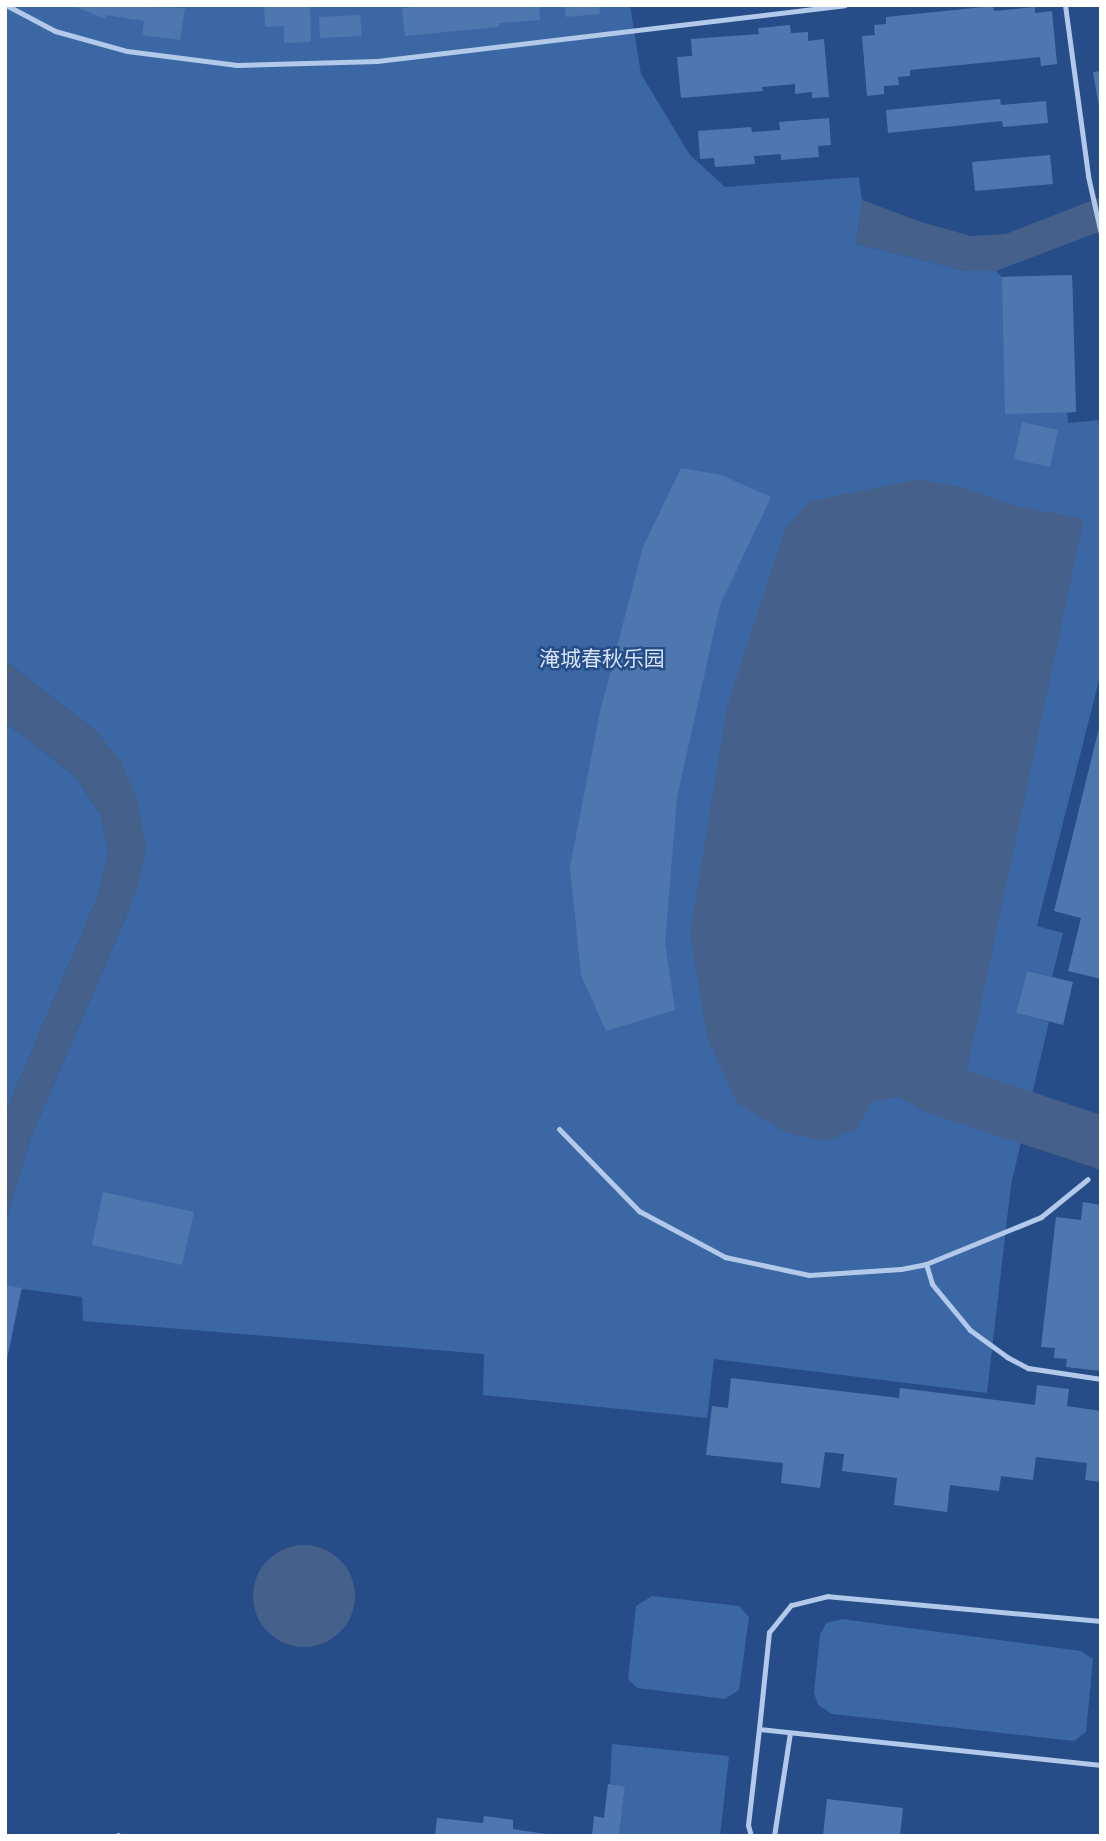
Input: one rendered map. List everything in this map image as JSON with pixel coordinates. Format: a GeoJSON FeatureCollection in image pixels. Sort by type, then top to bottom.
{"type":"FeatureCollection","features":[{"type":"Feature","properties":{"kind":"lane"},"geometry":{"type":"LineString","coordinates":[[6,5],[55,31],[127,51],[237,65],[377,61],[845,5]]}},
{"type":"Feature","properties":{"kind":"lane"},"geometry":{"type":"LineString","coordinates":[[1065,5],[1088,176],[1101,234]]}},
{"type":"Feature","properties":{"kind":"lane"},"geometry":{"type":"LineString","coordinates":[[559,1129],[639,1211],[725,1257],[809,1275],[901,1269],[926,1264],[1041,1217],[1088,1179]]}},
{"type":"Feature","properties":{"kind":"lane"},"geometry":{"type":"LineString","coordinates":[[926,1264],[932,1284],[970,1330],[1007,1357],[1028,1368],[1101,1379]]}},
{"type":"Feature","properties":{"kind":"lane"},"geometry":{"type":"LineString","coordinates":[[751,1836],[748,1825],[769,1632],[791,1605],[828,1596],[1101,1621]]}},
{"type":"Feature","properties":{"kind":"lane"},"geometry":{"type":"LineString","coordinates":[[759,1729],[1101,1765]]}},
{"type":"Feature","properties":{"kind":"lane"},"geometry":{"type":"LineString","coordinates":[[774,1836],[790,1733]]}},
{"type":"Feature","properties":{"kind":"green space","name":"淹城春秋乐园"},"geometry":{"type":"Polygon","coordinates":[[[5,5],[630,5],[641,74],[690,155],[725,187],[859,177],[862,200],[856,244],[968,271],[996,271],[1002,277],[1072,275],[1076,412],[1067,413],[1068,423],[1101,420],[1101,672],[1037,926],[1063,933],[1052,977],[1027,971],[1016,1013],[1049,1022],[1011,1185],[987,1393],[714,1359],[707,1418],[483,1395],[484,1354],[83,1321],[82,1297],[22,1289],[5,1369],[5,1223],[31,1137],[127,915],[97,732],[5,660],[5,5]]]}},
{"type":"Feature","properties":{"kind":"green space"},"geometry":{"type":"Polygon","coordinates":[[[5,722],[76,777],[101,815],[108,852],[98,896],[5,1113],[5,722]]]}},
{"type":"Feature","properties":{"kind":"green space"},"geometry":{"type":"Polygon","coordinates":[[[652,1596],[739,1606],[749,1617],[739,1690],[725,1699],[637,1688],[628,1679],[636,1606],[652,1596]]]}},
{"type":"Feature","properties":{"kind":"green space"},"geometry":{"type":"Polygon","coordinates":[[[842,1619],[1081,1651],[1093,1659],[1086,1732],[1074,1741],[832,1714],[818,1705],[814,1693],[820,1635],[826,1623],[842,1619]]]}},
{"type":"Feature","properties":{"kind":"green space"},"geometry":{"type":"Polygon","coordinates":[[[612,1744],[729,1756],[720,1836],[619,1836],[625,1786],[610,1784],[612,1744]]]}},
{"type":"Feature","properties":{"kind":"shaded area"},"geometry":{"type":"Polygon","coordinates":[[[1101,197],[1101,231],[996,271],[968,271],[856,244],[862,200],[921,222],[971,236],[1006,234],[1101,197]]]}},
{"type":"Feature","properties":{"kind":"shaded area"},"geometry":{"type":"Polygon","coordinates":[[[919,479],[962,487],[1012,505],[1084,519],[967,1070],[1101,1115],[1101,1170],[926,1112],[898,1097],[872,1102],[856,1130],[825,1141],[787,1133],[737,1103],[707,1037],[690,933],[727,707],[785,529],[810,501],[919,479]]]}},
{"type":"Feature","properties":{"kind":"shaded area"},"geometry":{"type":"Polygon","coordinates":[[[5,660],[97,732],[120,760],[137,797],[146,847],[140,879],[127,915],[31,1137],[5,1223],[5,1113],[98,896],[108,852],[101,815],[76,777],[5,722],[5,660]]]}},
{"type":"Feature","properties":{"kind":"shaded area"},"geometry":{"type":"Polygon","coordinates":[[[304,1545],[324,1549],[340,1560],[351,1576],[355,1596],[351,1616],[340,1632],[324,1643],[304,1647],[284,1643],[268,1632],[257,1616],[253,1596],[257,1576],[268,1560],[284,1549],[304,1545]]]}},
{"type":"Feature","properties":{"kind":"building"},"geometry":{"type":"Polygon","coordinates":[[[72,5],[185,8],[180,40],[142,35],[144,21],[106,15],[105,19],[72,5]]]}},
{"type":"Feature","properties":{"kind":"building"},"geometry":{"type":"Polygon","coordinates":[[[264,5],[310,5],[311,42],[284,43],[284,26],[265,27],[264,5]]]}},
{"type":"Feature","properties":{"kind":"building"},"geometry":{"type":"Polygon","coordinates":[[[431,5],[539,5],[540,20],[499,23],[499,27],[405,36],[402,8],[431,5]]]}},
{"type":"Feature","properties":{"kind":"building"},"geometry":{"type":"Polygon","coordinates":[[[565,5],[599,5],[600,14],[566,17],[565,5]]]}},
{"type":"Feature","properties":{"kind":"building"},"geometry":{"type":"Polygon","coordinates":[[[993,6],[994,11],[1035,7],[1035,13],[1052,11],[1057,64],[1041,66],[1040,57],[910,70],[910,76],[898,77],[899,85],[884,86],[884,94],[867,96],[862,36],[875,35],[874,25],[886,24],[886,17],[993,6]]]}},
{"type":"Feature","properties":{"kind":"building"},"geometry":{"type":"Polygon","coordinates":[[[360,15],[362,36],[320,38],[319,17],[360,15]]]}},
{"type":"Feature","properties":{"kind":"building"},"geometry":{"type":"Polygon","coordinates":[[[790,25],[791,33],[808,32],[808,41],[824,39],[829,97],[812,98],[812,92],[795,94],[795,84],[762,87],[763,91],[681,98],[677,57],[692,56],[691,39],[759,34],[758,28],[790,25]]]}},
{"type":"Feature","properties":{"kind":"building"},"geometry":{"type":"Polygon","coordinates":[[[1101,71],[1101,107],[1099,107],[1093,72],[1101,71]]]}},
{"type":"Feature","properties":{"kind":"building"},"geometry":{"type":"Polygon","coordinates":[[[1000,99],[1001,105],[1046,101],[1048,123],[1003,127],[1002,121],[888,133],[886,110],[1000,99]]]}},
{"type":"Feature","properties":{"kind":"building"},"geometry":{"type":"Polygon","coordinates":[[[829,118],[831,145],[818,146],[819,157],[781,160],[781,154],[754,156],[755,164],[715,167],[714,158],[700,159],[698,131],[751,127],[752,132],[780,130],[779,122],[829,118]]]}},
{"type":"Feature","properties":{"kind":"building"},"geometry":{"type":"Polygon","coordinates":[[[1050,155],[1053,184],[975,191],[972,162],[1050,155]]]}},
{"type":"Feature","properties":{"kind":"building"},"geometry":{"type":"Polygon","coordinates":[[[1072,275],[1076,412],[1005,414],[1002,277],[1072,275]]]}},
{"type":"Feature","properties":{"kind":"building"},"geometry":{"type":"Polygon","coordinates":[[[1022,422],[1058,430],[1050,467],[1014,459],[1022,422]]]}},
{"type":"Feature","properties":{"kind":"building"},"geometry":{"type":"Polygon","coordinates":[[[681,468],[721,475],[771,497],[720,605],[677,797],[665,943],[675,1010],[606,1031],[581,975],[570,867],[600,712],[643,547],[681,468]]]}},
{"type":"Feature","properties":{"kind":"building"},"geometry":{"type":"Polygon","coordinates":[[[1101,720],[1101,979],[1068,971],[1081,918],[1054,911],[1101,720]]]}},
{"type":"Feature","properties":{"kind":"building"},"geometry":{"type":"Polygon","coordinates":[[[1027,971],[1073,982],[1063,1025],[1016,1013],[1027,971]]]}},
{"type":"Feature","properties":{"kind":"building"},"geometry":{"type":"Polygon","coordinates":[[[103,1192],[194,1212],[182,1265],[92,1245],[103,1192]]]}},
{"type":"Feature","properties":{"kind":"building"},"geometry":{"type":"Polygon","coordinates":[[[1083,1202],[1101,1205],[1101,1371],[1066,1367],[1067,1359],[1054,1358],[1055,1348],[1041,1347],[1056,1217],[1081,1220],[1083,1202]]]}},
{"type":"Feature","properties":{"kind":"building"},"geometry":{"type":"Polygon","coordinates":[[[5,1285],[21,1288],[6,1363],[5,1363],[5,1285]]]}},
{"type":"Feature","properties":{"kind":"building"},"geometry":{"type":"Polygon","coordinates":[[[731,1378],[899,1398],[900,1388],[1035,1405],[1037,1385],[1069,1389],[1067,1406],[1101,1411],[1101,1482],[1085,1480],[1087,1463],[1036,1457],[1033,1480],[1001,1476],[999,1491],[950,1485],[947,1512],[894,1505],[897,1478],[842,1471],[844,1454],[825,1452],[820,1488],[781,1483],[783,1463],[706,1455],[712,1406],[728,1408],[731,1378]]]}},
{"type":"Feature","properties":{"kind":"building"},"geometry":{"type":"Polygon","coordinates":[[[608,1784],[625,1786],[619,1836],[592,1836],[594,1816],[604,1818],[608,1784]]]}},
{"type":"Feature","properties":{"kind":"building"},"geometry":{"type":"Polygon","coordinates":[[[827,1799],[903,1808],[900,1836],[823,1836],[827,1799]]]}},
{"type":"Feature","properties":{"kind":"building"},"geometry":{"type":"Polygon","coordinates":[[[484,1816],[513,1820],[513,1829],[558,1836],[435,1836],[437,1818],[483,1823],[484,1816]]]}}]}
